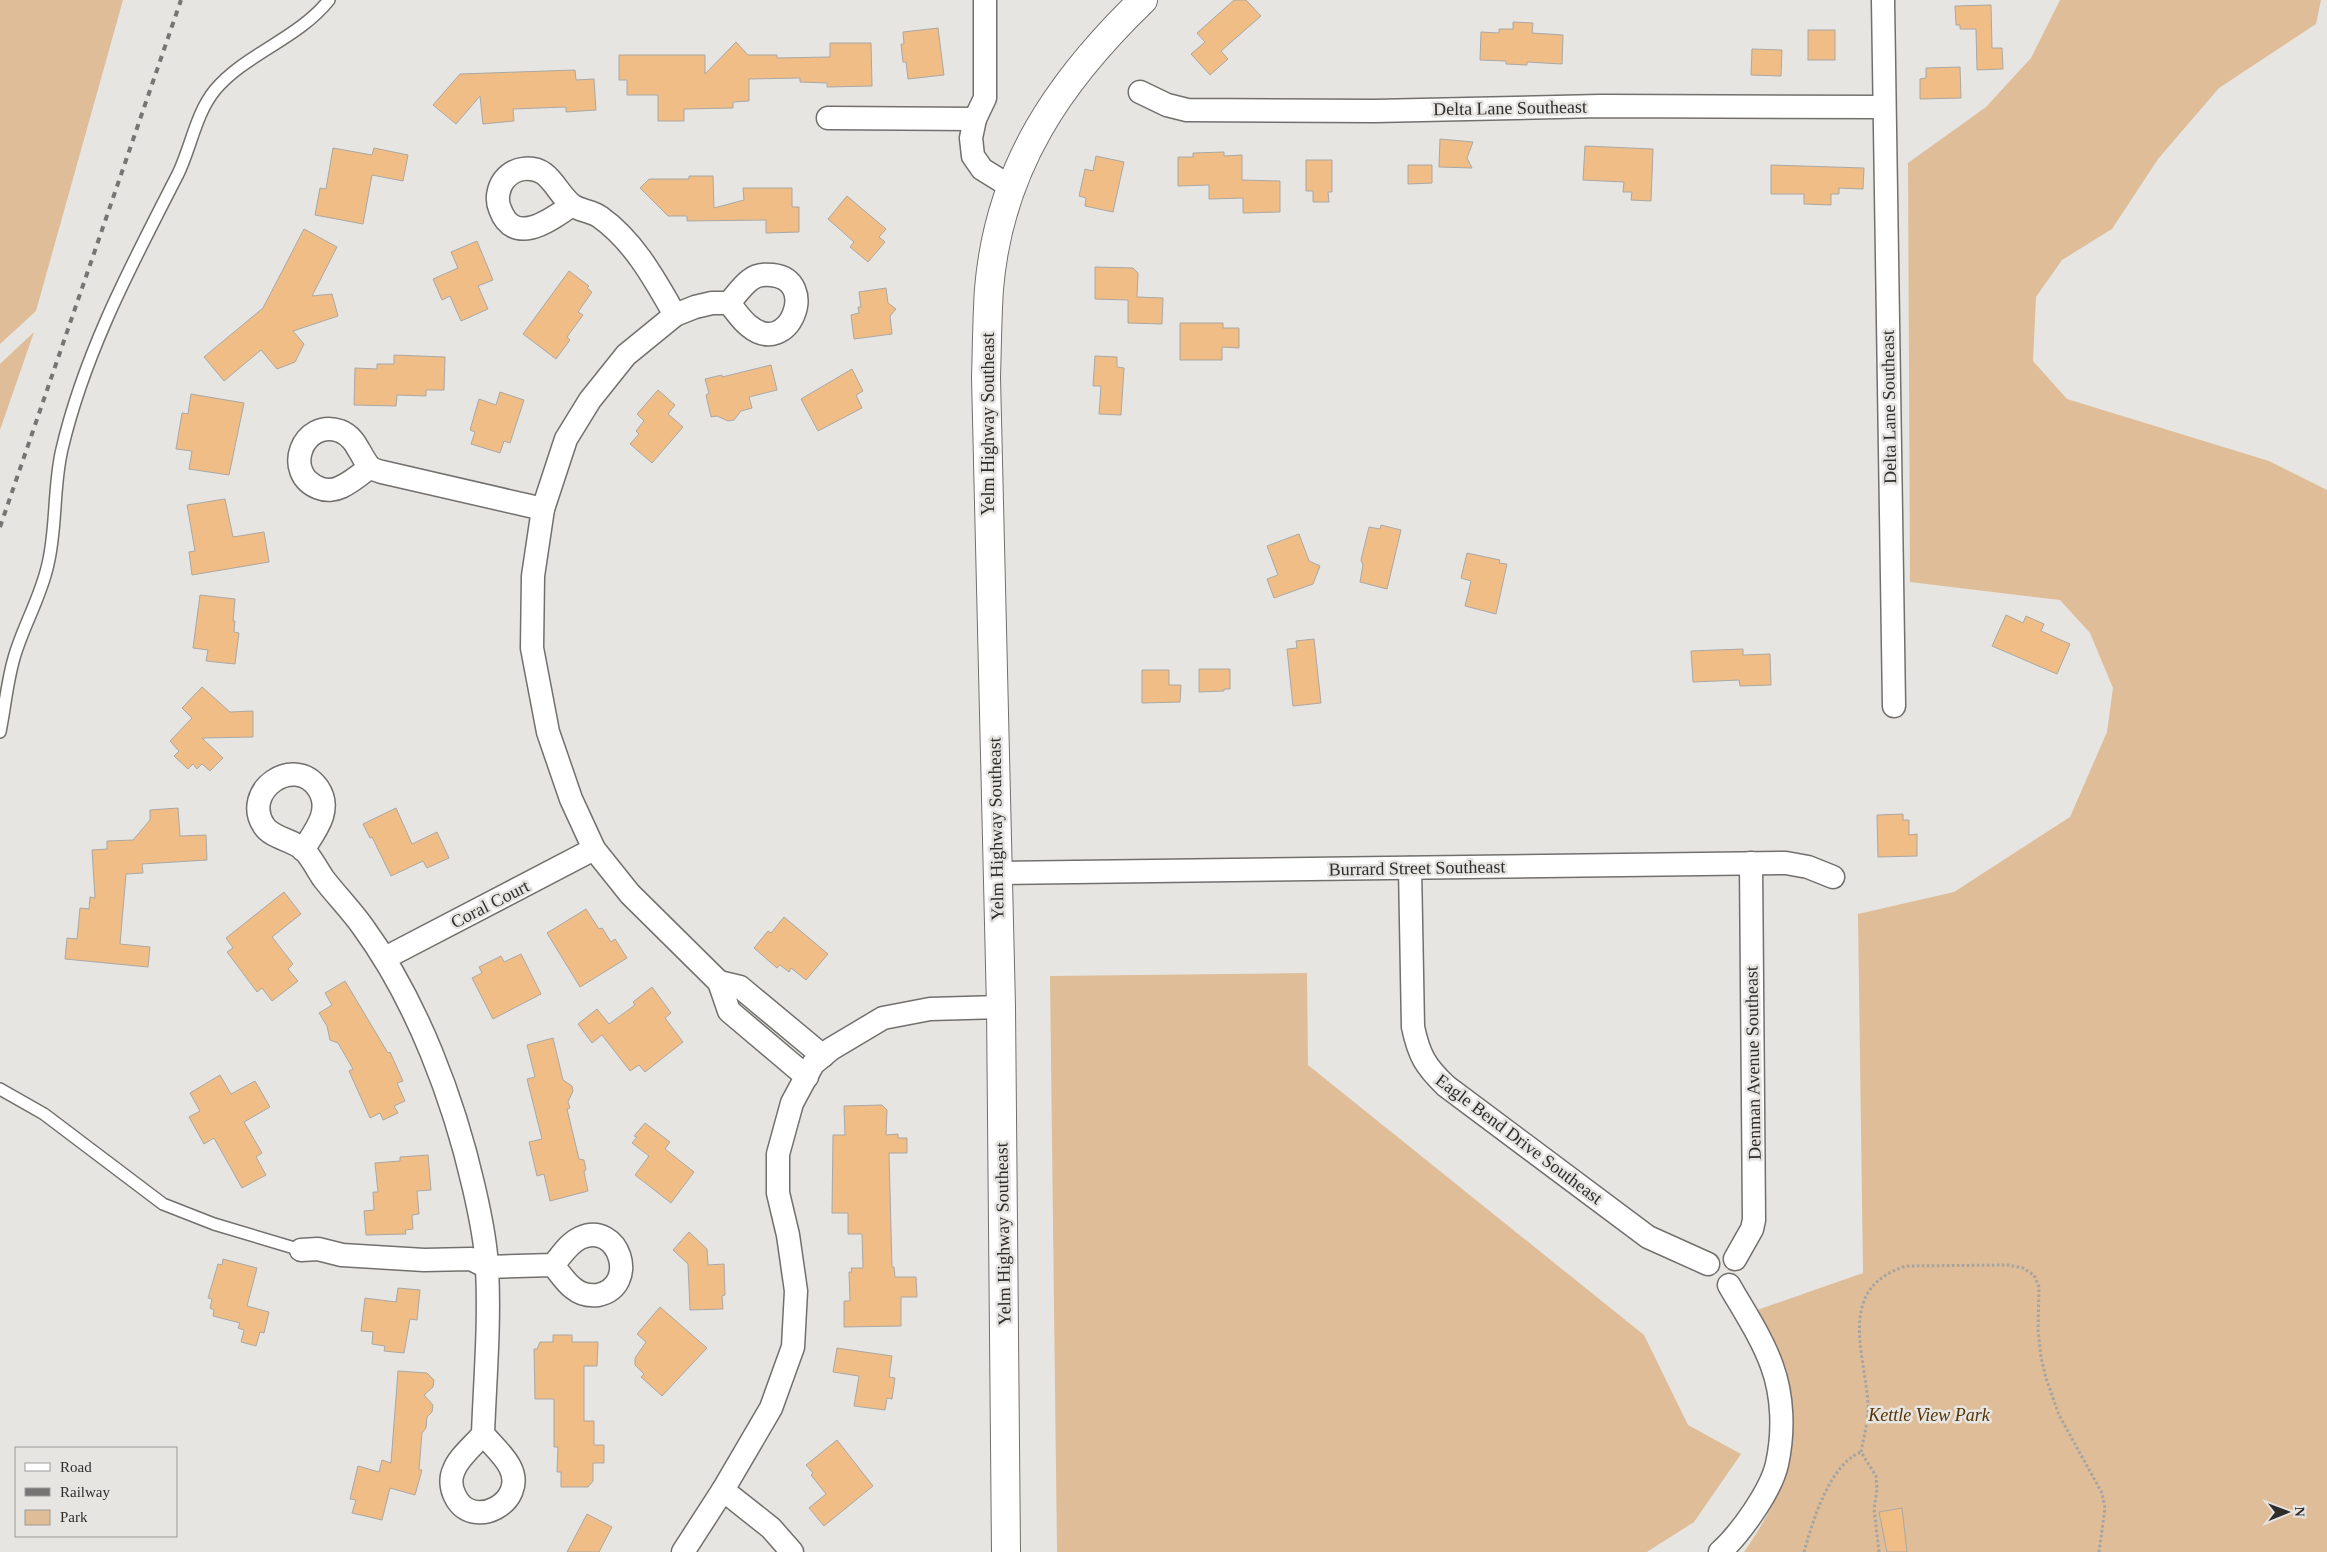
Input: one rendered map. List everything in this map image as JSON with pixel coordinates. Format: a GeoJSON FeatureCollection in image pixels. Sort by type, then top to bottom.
{"type":"FeatureCollection","features":[{"type":"Feature","properties":{"kind":"main road","name":"Yelm Highway Southeast"},"geometry":{"type":"LineString","coordinates":[[1006,1552],[1001,1007],[986,377],[989,289],[998,233],[1011,187],[1024,154],[1067,83],[1105,37],[1143,0]]}},
{"type":"Feature","properties":{"kind":"street"},"geometry":{"type":"LineString","coordinates":[[985,0],[985,98],[975,119],[971,138],[974,156],[982,169],[1011,187]]}},
{"type":"Feature","properties":{"kind":"street","name":"Delta Lane Southeast"},"geometry":{"type":"LineString","coordinates":[[1883,0],[1894,706]]}},
{"type":"Feature","properties":{"kind":"street","name":"Delta Lane Southeast"},"geometry":{"type":"LineString","coordinates":[[1140,92],[1167,105],[1187,110],[1375,111],[1600,106],[1884,107]]}},
{"type":"Feature","properties":{"kind":"street"},"geometry":{"type":"LineString","coordinates":[[828,118],[975,119]]}},
{"type":"Feature","properties":{"kind":"street"},"geometry":{"type":"LineString","coordinates":[[572,205],[599,216],[624,239],[654,278],[675,316]]}},
{"type":"Feature","properties":{"kind":"street"},"geometry":{"type":"LineString","coordinates":[[729,303],[712,303],[695,307],[675,316],[626,355],[590,400],[566,440],[543,509],[533,576],[532,648],[548,732],[571,799],[594,849],[630,894],[719,982],[729,1011],[807,1077]]}},
{"type":"Feature","properties":{"kind":"street"},"geometry":{"type":"LineString","coordinates":[[370,467],[382,472],[543,509]]}},
{"type":"Feature","properties":{"kind":"street","name":"Coral Court"},"geometry":{"type":"LineString","coordinates":[[385,958],[594,849]]}},
{"type":"Feature","properties":{"kind":"street"},"geometry":{"type":"LineString","coordinates":[[304,850],[385,958],[419,1026],[447,1090],[466,1152],[480,1212],[487,1267],[483,1434]]}},
{"type":"Feature","properties":{"kind":"street","name":"Denman Avenue Southeast"},"geometry":{"type":"LineString","coordinates":[[1735,1259],[1752,1229],[1754,1220],[1751,863]]}},
{"type":"Feature","properties":{"kind":"street","name":"Burrard Street Southeast"},"geometry":{"type":"LineString","coordinates":[[998,873],[1786,863],[1808,867],[1833,878]]}},
{"type":"Feature","properties":{"kind":"street","name":"Eagle Bend Drive Southeast"},"geometry":{"type":"LineString","coordinates":[[1410,868],[1413,1027],[1417,1046],[1428,1069],[1446,1086],[1648,1237],[1708,1264]]}},
{"type":"Feature","properties":{"kind":"street"},"geometry":{"type":"LineString","coordinates":[[719,982],[740,987],[823,1056]]}},
{"type":"Feature","properties":{"kind":"street"},"geometry":{"type":"LineString","coordinates":[[683,1552],[724,1490],[771,1408],[793,1347],[796,1291],[788,1235],[778,1194],[778,1154],[792,1103],[814,1064],[831,1049],[882,1018],[930,1010],[1001,1007]]}},
{"type":"Feature","properties":{"kind":"street"},"geometry":{"type":"LineString","coordinates":[[301,1250],[318,1249],[342,1255],[424,1260],[471,1258],[487,1267],[553,1265]]}},
{"type":"Feature","properties":{"kind":"street"},"geometry":{"type":"LineString","coordinates":[[1724,1254],[1735,1259],[1740,1271],[1734,1282],[1729,1286],[1723,1287],[1711,1282],[1707,1270],[1712,1258],[1724,1254]]}},
{"type":"Feature","properties":{"kind":"street"},"geometry":{"type":"LineString","coordinates":[[1720,1552],[1750,1518],[1777,1465],[1781,1424],[1779,1387],[1772,1365],[1729,1286]]}},
{"type":"Feature","properties":{"kind":"street"},"geometry":{"type":"LineString","coordinates":[[724,1490],[771,1528],[792,1552]]}},
{"type":"Feature","properties":{"kind":"lane"},"geometry":{"type":"LineString","coordinates":[[0,732],[14,658],[48,567],[55,526],[57,473],[62,447],[76,398],[114,301],[180,170],[202,113],[215,91],[236,71],[307,22],[329,0]]}},
{"type":"Feature","properties":{"kind":"lane"},"geometry":{"type":"LineString","coordinates":[[0,1089],[44,1114],[163,1204],[214,1224],[301,1250]]}},
{"type":"Feature","properties":{"kind":"path"},"geometry":{"type":"LineString","coordinates":[[1804,1552],[1826,1490],[1843,1464],[1860,1452],[1867,1427],[1868,1404],[1859,1342],[1858,1318],[1866,1296],[1877,1281],[1890,1271],[1906,1266],[2008,1265],[2023,1268],[2034,1275],[2039,1287],[2038,1330],[2041,1358],[2052,1397],[2059,1416],[2102,1493],[2105,1508],[2099,1552]]}},
{"type":"Feature","properties":{"kind":"path"},"geometry":{"type":"LineString","coordinates":[[1860,1452],[1876,1476],[1877,1490],[1874,1509],[1879,1552]]}},
{"type":"Feature","properties":{"kind":"green space"},"geometry":{"type":"Polygon","coordinates":[[[0,0],[123,0],[36,311],[0,344],[0,0]]]}},
{"type":"Feature","properties":{"kind":"green space","name":"Kettle View Park"},"geometry":{"type":"Polygon","coordinates":[[[2060,0],[2321,0],[2316,24],[2219,88],[2158,159],[2112,229],[2062,260],[2036,297],[2033,361],[2067,399],[2269,461],[2327,490],[2327,1552],[1744,1552],[1776,1497],[1784,1478],[1792,1439],[1792,1418],[1787,1372],[1781,1356],[1757,1310],[1863,1273],[1858,914],[1954,892],[2070,817],[2107,732],[2113,688],[2090,633],[2060,600],[1910,582],[1908,163],[1986,107],[2031,58],[2060,0]]]}},
{"type":"Feature","properties":{"kind":"green space"},"geometry":{"type":"Polygon","coordinates":[[[34,332],[0,430],[0,364],[34,332]]]}},
{"type":"Feature","properties":{"kind":"green space"},"geometry":{"type":"Polygon","coordinates":[[[1307,973],[1308,1065],[1644,1335],[1688,1425],[1741,1454],[1694,1522],[1647,1552],[1057,1552],[1050,976],[1307,973]]]}},
{"type":"Feature","properties":{"kind":"building"},"geometry":{"type":"Polygon","coordinates":[[[1234,0],[1246,0],[1261,16],[1221,51],[1228,59],[1210,75],[1191,54],[1205,42],[1197,33],[1234,0]]]}},
{"type":"Feature","properties":{"kind":"building"},"geometry":{"type":"Polygon","coordinates":[[[1991,5],[1992,48],[2002,48],[2003,69],[1977,70],[1976,29],[1960,29],[1960,25],[1956,25],[1955,6],[1991,5]]]}},
{"type":"Feature","properties":{"kind":"building"},"geometry":{"type":"Polygon","coordinates":[[[1513,22],[1533,23],[1532,33],[1563,35],[1562,64],[1527,62],[1527,65],[1506,64],[1506,61],[1480,60],[1481,32],[1499,33],[1499,29],[1513,29],[1513,22]]]}},
{"type":"Feature","properties":{"kind":"building"},"geometry":{"type":"Polygon","coordinates":[[[938,28],[944,75],[908,79],[906,62],[903,62],[901,44],[904,44],[903,32],[938,28]]]}},
{"type":"Feature","properties":{"kind":"building"},"geometry":{"type":"Polygon","coordinates":[[[1808,30],[1835,30],[1835,60],[1808,60],[1808,30]]]}},
{"type":"Feature","properties":{"kind":"building"},"geometry":{"type":"Polygon","coordinates":[[[736,42],[748,55],[777,55],[777,58],[830,57],[830,43],[871,43],[872,86],[827,87],[827,83],[800,82],[800,78],[749,79],[749,101],[733,102],[733,108],[684,109],[684,121],[658,121],[658,95],[627,95],[627,80],[619,80],[619,55],[705,55],[705,74],[736,42]]]}},
{"type":"Feature","properties":{"kind":"building"},"geometry":{"type":"Polygon","coordinates":[[[1752,49],[1782,50],[1781,76],[1751,75],[1752,49]]]}},
{"type":"Feature","properties":{"kind":"building"},"geometry":{"type":"Polygon","coordinates":[[[1960,67],[1961,98],[1920,99],[1920,79],[1926,78],[1926,68],[1960,67]]]}},
{"type":"Feature","properties":{"kind":"building"},"geometry":{"type":"Polygon","coordinates":[[[575,70],[576,80],[594,79],[596,110],[566,112],[566,107],[513,109],[514,121],[483,124],[480,96],[456,124],[433,105],[460,74],[575,70]]]}},
{"type":"Feature","properties":{"kind":"building"},"geometry":{"type":"Polygon","coordinates":[[[1440,139],[1473,142],[1467,158],[1472,168],[1439,167],[1440,139]]]}},
{"type":"Feature","properties":{"kind":"building"},"geometry":{"type":"Polygon","coordinates":[[[1585,146],[1653,149],[1651,201],[1631,200],[1632,192],[1623,192],[1624,182],[1583,180],[1585,146]]]}},
{"type":"Feature","properties":{"kind":"building"},"geometry":{"type":"Polygon","coordinates":[[[333,148],[372,155],[374,148],[408,155],[403,181],[372,175],[363,224],[315,215],[320,188],[326,189],[333,148]]]}},
{"type":"Feature","properties":{"kind":"building"},"geometry":{"type":"Polygon","coordinates":[[[1224,152],[1224,156],[1242,155],[1242,180],[1280,181],[1280,212],[1243,213],[1243,198],[1209,199],[1209,185],[1178,186],[1178,157],[1193,157],[1193,153],[1224,152]]]}},
{"type":"Feature","properties":{"kind":"building"},"geometry":{"type":"Polygon","coordinates":[[[1096,156],[1124,162],[1113,212],[1085,206],[1086,198],[1079,196],[1085,169],[1093,171],[1096,156]]]}},
{"type":"Feature","properties":{"kind":"building"},"geometry":{"type":"Polygon","coordinates":[[[1306,160],[1332,160],[1332,192],[1328,192],[1329,202],[1313,202],[1313,191],[1306,191],[1306,160]]]}},
{"type":"Feature","properties":{"kind":"building"},"geometry":{"type":"Polygon","coordinates":[[[1408,165],[1432,165],[1432,183],[1408,184],[1408,165]]]}},
{"type":"Feature","properties":{"kind":"building"},"geometry":{"type":"Polygon","coordinates":[[[1771,165],[1864,168],[1863,189],[1839,188],[1839,194],[1831,194],[1831,205],[1804,204],[1804,194],[1771,194],[1771,165]]]}},
{"type":"Feature","properties":{"kind":"building"},"geometry":{"type":"Polygon","coordinates":[[[689,176],[713,176],[714,208],[744,200],[743,188],[792,188],[792,207],[799,207],[799,232],[766,233],[766,220],[687,221],[687,216],[668,216],[640,188],[649,179],[689,179],[689,176]]]}},
{"type":"Feature","properties":{"kind":"building"},"geometry":{"type":"Polygon","coordinates":[[[847,196],[886,229],[879,237],[885,242],[868,262],[850,247],[854,242],[828,219],[847,196]]]}},
{"type":"Feature","properties":{"kind":"building"},"geometry":{"type":"Polygon","coordinates":[[[304,229],[337,247],[312,296],[332,294],[338,316],[293,331],[304,344],[295,362],[277,369],[261,350],[224,381],[204,357],[263,308],[304,229]]]}},
{"type":"Feature","properties":{"kind":"building"},"geometry":{"type":"Polygon","coordinates":[[[477,241],[493,280],[478,286],[488,309],[461,321],[450,296],[442,300],[433,279],[458,268],[451,252],[477,241]]]}},
{"type":"Feature","properties":{"kind":"building"},"geometry":{"type":"Polygon","coordinates":[[[1095,267],[1133,268],[1138,273],[1137,297],[1163,298],[1162,324],[1128,323],[1128,300],[1095,299],[1095,267]]]}},
{"type":"Feature","properties":{"kind":"building"},"geometry":{"type":"Polygon","coordinates":[[[569,271],[589,286],[587,288],[592,292],[578,312],[583,315],[567,337],[570,340],[556,359],[523,334],[569,271]]]}},
{"type":"Feature","properties":{"kind":"building"},"geometry":{"type":"Polygon","coordinates":[[[886,288],[888,303],[896,309],[890,316],[892,334],[854,339],[851,315],[859,313],[858,307],[861,307],[859,292],[886,288]]]}},
{"type":"Feature","properties":{"kind":"building"},"geometry":{"type":"Polygon","coordinates":[[[1180,323],[1223,323],[1223,328],[1239,328],[1239,348],[1222,347],[1222,360],[1180,360],[1180,323]]]}},
{"type":"Feature","properties":{"kind":"building"},"geometry":{"type":"Polygon","coordinates":[[[394,355],[445,357],[444,390],[426,390],[426,396],[397,395],[396,406],[354,405],[355,368],[377,369],[377,364],[394,364],[394,355]]]}},
{"type":"Feature","properties":{"kind":"building"},"geometry":{"type":"Polygon","coordinates":[[[1095,356],[1117,357],[1117,367],[1124,368],[1121,415],[1099,414],[1101,386],[1093,386],[1095,356]]]}},
{"type":"Feature","properties":{"kind":"building"},"geometry":{"type":"Polygon","coordinates":[[[771,365],[777,390],[749,397],[752,408],[741,411],[734,420],[728,421],[717,416],[711,417],[706,395],[709,393],[705,379],[722,375],[722,377],[771,365]]]}},
{"type":"Feature","properties":{"kind":"building"},"geometry":{"type":"Polygon","coordinates":[[[852,369],[863,391],[856,395],[862,408],[818,431],[801,399],[852,369]]]}},
{"type":"Feature","properties":{"kind":"building"},"geometry":{"type":"Polygon","coordinates":[[[658,390],[675,405],[668,414],[683,427],[652,463],[630,444],[639,434],[636,431],[644,421],[637,414],[658,390]]]}},
{"type":"Feature","properties":{"kind":"building"},"geometry":{"type":"Polygon","coordinates":[[[500,392],[524,400],[510,443],[504,441],[500,453],[471,444],[475,432],[470,430],[479,399],[496,405],[500,392]]]}},
{"type":"Feature","properties":{"kind":"building"},"geometry":{"type":"Polygon","coordinates":[[[191,394],[244,403],[229,475],[189,469],[192,451],[176,449],[182,413],[188,414],[191,394]]]}},
{"type":"Feature","properties":{"kind":"building"},"geometry":{"type":"Polygon","coordinates":[[[225,499],[233,537],[264,532],[269,562],[192,575],[189,552],[195,551],[187,505],[225,499]]]}},
{"type":"Feature","properties":{"kind":"building"},"geometry":{"type":"Polygon","coordinates":[[[1381,525],[1401,530],[1387,589],[1360,582],[1363,565],[1361,560],[1369,527],[1380,529],[1381,525]]]}},
{"type":"Feature","properties":{"kind":"building"},"geometry":{"type":"Polygon","coordinates":[[[1299,534],[1309,561],[1320,566],[1313,584],[1274,598],[1267,579],[1278,575],[1267,546],[1299,534]]]}},
{"type":"Feature","properties":{"kind":"building"},"geometry":{"type":"Polygon","coordinates":[[[1467,553],[1500,560],[1499,563],[1507,564],[1496,614],[1465,606],[1471,581],[1461,578],[1467,553]]]}},
{"type":"Feature","properties":{"kind":"building"},"geometry":{"type":"Polygon","coordinates":[[[200,595],[235,599],[234,632],[239,633],[235,664],[206,661],[208,650],[193,648],[200,595]]]}},
{"type":"Feature","properties":{"kind":"building"},"geometry":{"type":"Polygon","coordinates":[[[2006,615],[2023,623],[2026,616],[2044,624],[2041,631],[2070,644],[2057,674],[1992,646],[2006,615]]]}},
{"type":"Feature","properties":{"kind":"building"},"geometry":{"type":"Polygon","coordinates":[[[1314,639],[1321,703],[1293,706],[1287,649],[1297,648],[1296,641],[1314,639]]]}},
{"type":"Feature","properties":{"kind":"building"},"geometry":{"type":"Polygon","coordinates":[[[1743,649],[1743,655],[1770,654],[1771,685],[1740,686],[1739,680],[1693,682],[1691,651],[1743,649]]]}},
{"type":"Feature","properties":{"kind":"building"},"geometry":{"type":"Polygon","coordinates":[[[1199,669],[1230,669],[1230,689],[1199,692],[1199,669]]]}},
{"type":"Feature","properties":{"kind":"building"},"geometry":{"type":"Polygon","coordinates":[[[1142,670],[1169,670],[1169,685],[1181,685],[1180,702],[1142,703],[1142,670]]]}},
{"type":"Feature","properties":{"kind":"building"},"geometry":{"type":"Polygon","coordinates":[[[202,687],[230,712],[253,711],[253,737],[202,738],[223,758],[210,771],[202,764],[197,769],[193,764],[188,769],[174,756],[179,751],[170,741],[192,718],[182,708],[202,687]]]}},
{"type":"Feature","properties":{"kind":"building"},"geometry":{"type":"Polygon","coordinates":[[[178,808],[180,836],[206,835],[207,860],[142,864],[143,873],[126,874],[120,944],[150,947],[148,967],[65,959],[67,938],[77,939],[80,908],[89,909],[90,897],[95,898],[92,850],[107,849],[107,841],[133,840],[150,820],[150,810],[178,808]]]}},
{"type":"Feature","properties":{"kind":"building"},"geometry":{"type":"Polygon","coordinates":[[[396,808],[412,844],[437,832],[449,858],[427,868],[423,861],[391,876],[372,837],[370,838],[363,824],[396,808]]]}},
{"type":"Feature","properties":{"kind":"building"},"geometry":{"type":"Polygon","coordinates":[[[1903,814],[1903,820],[1909,820],[1909,835],[1917,834],[1917,856],[1878,857],[1877,815],[1903,814]]]}},
{"type":"Feature","properties":{"kind":"building"},"geometry":{"type":"Polygon","coordinates":[[[284,892],[301,914],[272,937],[293,964],[288,969],[298,981],[272,1001],[262,988],[257,992],[227,952],[233,948],[226,938],[284,892]]]}},
{"type":"Feature","properties":{"kind":"building"},"geometry":{"type":"Polygon","coordinates":[[[586,909],[599,929],[602,928],[611,942],[615,939],[627,958],[580,987],[547,933],[586,909]]]}},
{"type":"Feature","properties":{"kind":"building"},"geometry":{"type":"Polygon","coordinates":[[[784,917],[828,954],[806,980],[791,968],[789,972],[780,965],[777,968],[754,948],[768,931],[771,933],[784,917]]]}},
{"type":"Feature","properties":{"kind":"building"},"geometry":{"type":"Polygon","coordinates":[[[521,954],[541,994],[493,1019],[472,978],[482,973],[479,967],[501,956],[504,962],[521,954]]]}},
{"type":"Feature","properties":{"kind":"building"},"geometry":{"type":"Polygon","coordinates":[[[345,981],[388,1053],[390,1052],[403,1081],[397,1083],[405,1101],[394,1106],[398,1113],[383,1120],[380,1113],[370,1118],[349,1071],[353,1069],[338,1043],[330,1040],[327,1026],[319,1013],[332,1005],[325,993],[345,981]]]}},
{"type":"Feature","properties":{"kind":"building"},"geometry":{"type":"Polygon","coordinates":[[[652,987],[671,1013],[665,1018],[683,1042],[645,1072],[639,1065],[630,1071],[602,1035],[592,1043],[578,1024],[597,1009],[609,1024],[635,1005],[633,1002],[652,987]]]}},
{"type":"Feature","properties":{"kind":"building"},"geometry":{"type":"Polygon","coordinates":[[[553,1038],[563,1080],[572,1086],[573,1091],[568,1102],[570,1108],[567,1109],[579,1159],[584,1160],[586,1169],[584,1172],[588,1191],[550,1201],[544,1174],[537,1176],[529,1142],[542,1139],[527,1079],[535,1077],[527,1045],[553,1038]]]}},
{"type":"Feature","properties":{"kind":"building"},"geometry":{"type":"Polygon","coordinates":[[[220,1075],[231,1094],[255,1081],[270,1107],[244,1122],[262,1153],[256,1157],[266,1175],[242,1188],[214,1138],[204,1144],[189,1117],[200,1111],[190,1093],[220,1075]]]}},
{"type":"Feature","properties":{"kind":"building"},"geometry":{"type":"Polygon","coordinates":[[[882,1105],[887,1110],[886,1135],[898,1134],[898,1138],[907,1138],[907,1153],[889,1153],[892,1267],[894,1267],[895,1277],[916,1277],[917,1297],[901,1297],[901,1326],[844,1327],[844,1301],[850,1301],[849,1272],[852,1272],[851,1268],[863,1268],[862,1234],[848,1234],[848,1213],[832,1213],[833,1135],[845,1135],[844,1106],[882,1105]]]}},
{"type":"Feature","properties":{"kind":"building"},"geometry":{"type":"Polygon","coordinates":[[[645,1123],[670,1142],[665,1149],[694,1172],[671,1203],[635,1175],[649,1156],[632,1143],[637,1137],[634,1136],[645,1123]]]}},
{"type":"Feature","properties":{"kind":"building"},"geometry":{"type":"Polygon","coordinates":[[[428,1155],[431,1190],[417,1191],[419,1214],[412,1215],[413,1229],[405,1230],[406,1234],[366,1235],[364,1211],[374,1210],[373,1192],[378,1192],[375,1163],[400,1161],[400,1157],[428,1155]]]}},
{"type":"Feature","properties":{"kind":"building"},"geometry":{"type":"Polygon","coordinates":[[[689,1232],[707,1249],[708,1265],[724,1264],[725,1295],[722,1296],[723,1309],[690,1310],[688,1264],[673,1250],[689,1232]]]}},
{"type":"Feature","properties":{"kind":"building"},"geometry":{"type":"Polygon","coordinates":[[[223,1259],[257,1268],[247,1306],[269,1312],[264,1333],[260,1332],[256,1346],[241,1342],[244,1330],[238,1328],[240,1323],[213,1316],[214,1310],[210,1308],[212,1299],[208,1298],[218,1264],[222,1265],[223,1259]]]}},
{"type":"Feature","properties":{"kind":"building"},"geometry":{"type":"Polygon","coordinates":[[[398,1288],[420,1290],[417,1320],[410,1319],[404,1353],[384,1351],[385,1346],[372,1344],[373,1332],[361,1331],[365,1298],[396,1302],[398,1288]]]}},
{"type":"Feature","properties":{"kind":"building"},"geometry":{"type":"Polygon","coordinates":[[[660,1307],[707,1348],[662,1396],[641,1377],[644,1374],[635,1365],[635,1358],[646,1342],[637,1334],[660,1307]]]}},
{"type":"Feature","properties":{"kind":"building"},"geometry":{"type":"Polygon","coordinates":[[[553,1335],[572,1335],[572,1342],[598,1342],[597,1366],[584,1366],[584,1421],[594,1421],[594,1445],[604,1445],[604,1463],[593,1463],[593,1481],[588,1487],[561,1487],[561,1472],[557,1472],[558,1447],[554,1447],[554,1399],[535,1399],[534,1349],[537,1349],[540,1342],[553,1342],[553,1335]]]}},
{"type":"Feature","properties":{"kind":"building"},"geometry":{"type":"Polygon","coordinates":[[[837,1348],[892,1356],[889,1377],[895,1378],[892,1399],[887,1398],[885,1410],[854,1406],[859,1376],[833,1372],[837,1348]]]}},
{"type":"Feature","properties":{"kind":"building"},"geometry":{"type":"Polygon","coordinates":[[[398,1371],[427,1373],[434,1380],[433,1387],[424,1395],[433,1405],[432,1412],[427,1417],[426,1428],[422,1433],[419,1470],[422,1470],[415,1495],[390,1488],[382,1520],[352,1513],[356,1500],[350,1499],[358,1466],[379,1472],[382,1460],[391,1463],[398,1371]]]}},
{"type":"Feature","properties":{"kind":"building"},"geometry":{"type":"Polygon","coordinates":[[[837,1440],[873,1486],[824,1526],[809,1508],[826,1494],[811,1475],[813,1473],[806,1465],[837,1440]]]}},
{"type":"Feature","properties":{"kind":"building"},"geometry":{"type":"Polygon","coordinates":[[[1902,1508],[1907,1552],[1887,1552],[1879,1512],[1902,1508]]]}},
{"type":"Feature","properties":{"kind":"building"},"geometry":{"type":"Polygon","coordinates":[[[587,1514],[612,1527],[599,1552],[567,1552],[587,1514]]]}},
{"type":"Feature","properties":{"kind":"railway"},"geometry":{"type":"LineString","coordinates":[[0,527],[181,0]]}}]}
